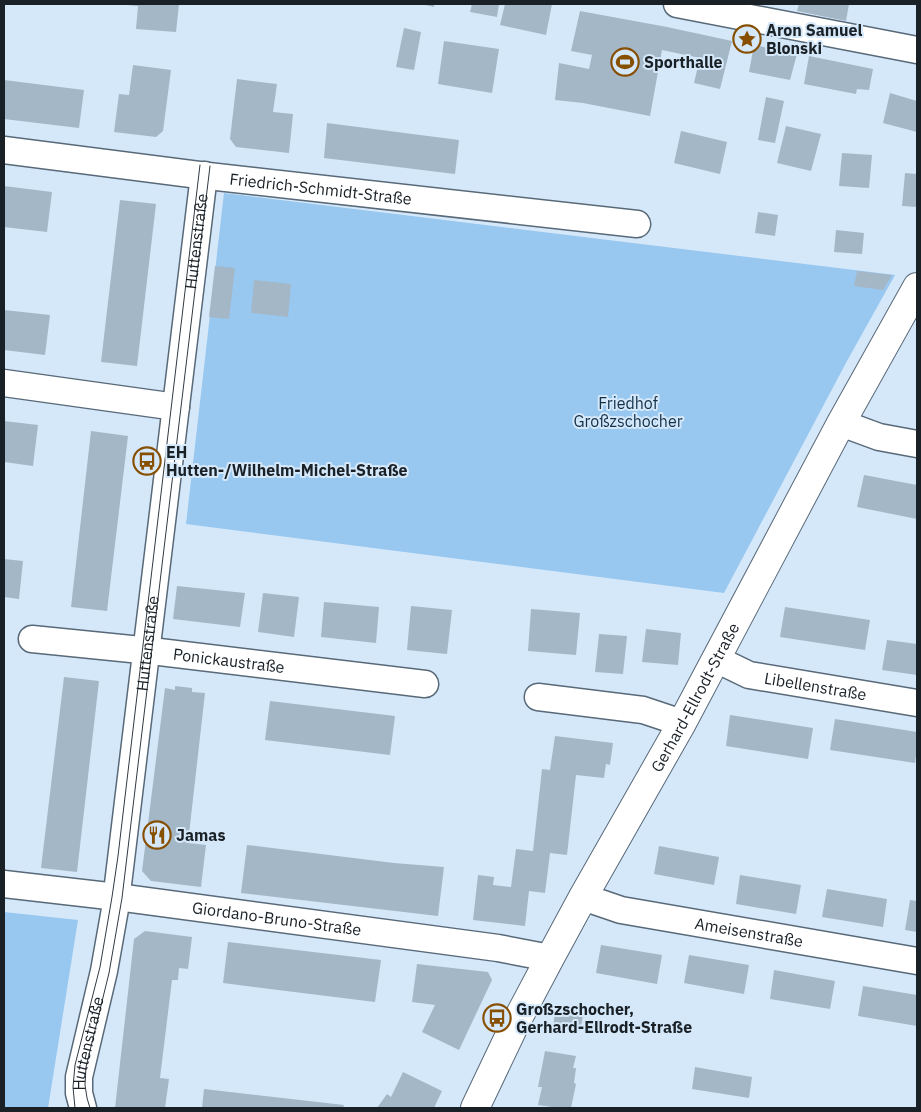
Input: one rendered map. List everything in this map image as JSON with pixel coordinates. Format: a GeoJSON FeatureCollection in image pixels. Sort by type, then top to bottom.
{"type":"FeatureCollection","features":[{"type":"Feature","properties":{"kind":"main road","name":"Gerhard-Ellrodt-Straße"},"geometry":{"type":"LineString","coordinates":[[475,1108],[550,958],[682,723],[841,423],[917,287]]}},
{"type":"Feature","properties":{"kind":"street"},"geometry":{"type":"LineString","coordinates":[[677,4],[917,50]]}},
{"type":"Feature","properties":{"kind":"street","name":"Friedrich-Schmidt-Straße"},"geometry":{"type":"LineString","coordinates":[[4,150],[204,175],[637,224]]}},
{"type":"Feature","properties":{"kind":"street","name":"Huttenstraße"},"geometry":{"type":"LineString","coordinates":[[83,1108],[79,1093],[78,1077],[104,971],[117,897],[204,175]]}},
{"type":"Feature","properties":{"kind":"street"},"geometry":{"type":"LineString","coordinates":[[4,384],[176,407]]}},
{"type":"Feature","properties":{"kind":"street"},"geometry":{"type":"LineString","coordinates":[[841,423],[879,437],[917,444]]}},
{"type":"Feature","properties":{"kind":"street","name":"Ponickaustraße"},"geometry":{"type":"LineString","coordinates":[[32,639],[147,650],[425,684]]}},
{"type":"Feature","properties":{"kind":"street","name":"Libellenstraße"},"geometry":{"type":"LineString","coordinates":[[716,659],[749,675],[917,704]]}},
{"type":"Feature","properties":{"kind":"street"},"geometry":{"type":"LineString","coordinates":[[538,697],[643,710],[682,723]]}},
{"type":"Feature","properties":{"kind":"street","name":"Giordano-Bruno-Straße"},"geometry":{"type":"LineString","coordinates":[[4,884],[117,897],[498,948],[550,958]]}},
{"type":"Feature","properties":{"kind":"street","name":"Ameisenstraße"},"geometry":{"type":"LineString","coordinates":[[583,897],[622,910],[917,961]]}},
{"type":"Feature","properties":{"kind":"green space","name":"Friedhof Großzschocher"},"geometry":{"type":"Polygon","coordinates":[[[224,193],[895,275],[847,361],[724,593],[186,524],[224,193]]]}},
{"type":"Feature","properties":{"kind":"green space"},"geometry":{"type":"Polygon","coordinates":[[[4,912],[78,920],[48,1108],[4,1108],[4,912]]]}},
{"type":"Feature","properties":{"kind":"building"},"geometry":{"type":"Polygon","coordinates":[[[127,4],[179,4],[176,32],[136,29],[138,6],[127,4]]]}},
{"type":"Feature","properties":{"kind":"building"},"geometry":{"type":"Polygon","coordinates":[[[421,4],[434,4],[434,7],[421,4]]]}},
{"type":"Feature","properties":{"kind":"building"},"geometry":{"type":"Polygon","coordinates":[[[472,4],[499,4],[497,17],[470,12],[472,4]]]}},
{"type":"Feature","properties":{"kind":"building"},"geometry":{"type":"Polygon","coordinates":[[[505,4],[552,4],[546,35],[500,25],[505,4]]]}},
{"type":"Feature","properties":{"kind":"building"},"geometry":{"type":"Polygon","coordinates":[[[799,4],[849,4],[846,21],[797,11],[799,4]]]}},
{"type":"Feature","properties":{"kind":"building"},"geometry":{"type":"Polygon","coordinates":[[[580,11],[732,41],[720,89],[694,83],[700,58],[662,50],[650,116],[583,103],[555,100],[559,63],[589,69],[592,55],[571,51],[580,11]]]}},
{"type":"Feature","properties":{"kind":"building"},"geometry":{"type":"Polygon","coordinates":[[[404,28],[421,32],[414,70],[396,67],[404,28]]]}},
{"type":"Feature","properties":{"kind":"building"},"geometry":{"type":"Polygon","coordinates":[[[444,41],[499,49],[492,93],[438,84],[444,41]]]}},
{"type":"Feature","properties":{"kind":"building"},"geometry":{"type":"Polygon","coordinates":[[[754,45],[797,54],[790,80],[749,72],[754,45]]]}},
{"type":"Feature","properties":{"kind":"building"},"geometry":{"type":"Polygon","coordinates":[[[809,56],[873,69],[869,90],[857,89],[856,94],[804,84],[809,56]]]}},
{"type":"Feature","properties":{"kind":"building"},"geometry":{"type":"Polygon","coordinates":[[[133,65],[171,70],[163,131],[156,137],[114,132],[119,94],[129,95],[133,65]]]}},
{"type":"Feature","properties":{"kind":"building"},"geometry":{"type":"Polygon","coordinates":[[[237,79],[277,84],[273,112],[293,114],[289,153],[236,147],[230,139],[237,79]]]}},
{"type":"Feature","properties":{"kind":"building"},"geometry":{"type":"Polygon","coordinates":[[[4,80],[84,90],[79,128],[4,119],[4,80]]]}},
{"type":"Feature","properties":{"kind":"building"},"geometry":{"type":"Polygon","coordinates":[[[890,93],[917,101],[917,132],[883,123],[890,93]]]}},
{"type":"Feature","properties":{"kind":"building"},"geometry":{"type":"Polygon","coordinates":[[[766,97],[784,101],[775,143],[758,140],[766,97]]]}},
{"type":"Feature","properties":{"kind":"building"},"geometry":{"type":"Polygon","coordinates":[[[327,123],[459,140],[455,174],[324,158],[327,123]]]}},
{"type":"Feature","properties":{"kind":"building"},"geometry":{"type":"Polygon","coordinates":[[[786,126],[821,134],[811,171],[777,163],[786,126]]]}},
{"type":"Feature","properties":{"kind":"building"},"geometry":{"type":"Polygon","coordinates":[[[681,131],[727,142],[720,174],[674,163],[681,131]]]}},
{"type":"Feature","properties":{"kind":"building"},"geometry":{"type":"Polygon","coordinates":[[[842,153],[872,155],[869,188],[839,186],[842,153]]]}},
{"type":"Feature","properties":{"kind":"building"},"geometry":{"type":"Polygon","coordinates":[[[905,173],[917,174],[917,207],[902,206],[905,173]]]}},
{"type":"Feature","properties":{"kind":"building"},"geometry":{"type":"Polygon","coordinates":[[[4,186],[52,192],[47,232],[4,227],[4,186]]]}},
{"type":"Feature","properties":{"kind":"building"},"geometry":{"type":"Polygon","coordinates":[[[120,200],[156,204],[137,366],[101,362],[120,200]]]}},
{"type":"Feature","properties":{"kind":"building"},"geometry":{"type":"Polygon","coordinates":[[[758,212],[778,215],[775,236],[755,233],[758,212]]]}},
{"type":"Feature","properties":{"kind":"building"},"geometry":{"type":"Polygon","coordinates":[[[836,230],[864,233],[862,254],[834,252],[836,230]]]}},
{"type":"Feature","properties":{"kind":"building"},"geometry":{"type":"Polygon","coordinates":[[[215,266],[235,268],[229,319],[209,317],[215,266]]]}},
{"type":"Feature","properties":{"kind":"building"},"geometry":{"type":"Polygon","coordinates":[[[857,271],[892,275],[883,290],[854,286],[857,271]]]}},
{"type":"Feature","properties":{"kind":"building"},"geometry":{"type":"Polygon","coordinates":[[[254,280],[291,284],[288,317],[251,313],[254,280]]]}},
{"type":"Feature","properties":{"kind":"building"},"geometry":{"type":"Polygon","coordinates":[[[4,310],[50,315],[45,355],[4,350],[4,310]]]}},
{"type":"Feature","properties":{"kind":"building"},"geometry":{"type":"Polygon","coordinates":[[[4,421],[38,425],[33,466],[4,462],[4,421]]]}},
{"type":"Feature","properties":{"kind":"building"},"geometry":{"type":"Polygon","coordinates":[[[91,431],[128,436],[107,611],[71,607],[91,431]]]}},
{"type":"Feature","properties":{"kind":"building"},"geometry":{"type":"Polygon","coordinates":[[[864,475],[917,485],[917,519],[857,507],[864,475]]]}},
{"type":"Feature","properties":{"kind":"building"},"geometry":{"type":"Polygon","coordinates":[[[4,559],[23,561],[19,599],[4,597],[4,559]]]}},
{"type":"Feature","properties":{"kind":"building"},"geometry":{"type":"Polygon","coordinates":[[[177,586],[245,593],[240,627],[173,619],[177,586]]]}},
{"type":"Feature","properties":{"kind":"building"},"geometry":{"type":"Polygon","coordinates":[[[263,593],[299,597],[294,637],[258,632],[263,593]]]}},
{"type":"Feature","properties":{"kind":"building"},"geometry":{"type":"Polygon","coordinates":[[[324,602],[379,607],[376,643],[321,637],[324,602]]]}},
{"type":"Feature","properties":{"kind":"building"},"geometry":{"type":"Polygon","coordinates":[[[411,606],[452,610],[447,654],[407,650],[411,606]]]}},
{"type":"Feature","properties":{"kind":"building"},"geometry":{"type":"Polygon","coordinates":[[[785,607],[870,620],[865,650],[780,637],[785,607]]]}},
{"type":"Feature","properties":{"kind":"building"},"geometry":{"type":"Polygon","coordinates":[[[531,609],[580,613],[576,655],[528,651],[531,609]]]}},
{"type":"Feature","properties":{"kind":"building"},"geometry":{"type":"Polygon","coordinates":[[[646,629],[681,633],[678,665],[642,662],[646,629]]]}},
{"type":"Feature","properties":{"kind":"building"},"geometry":{"type":"Polygon","coordinates":[[[599,634],[627,636],[623,674],[595,672],[599,634]]]}},
{"type":"Feature","properties":{"kind":"building"},"geometry":{"type":"Polygon","coordinates":[[[887,640],[917,644],[917,675],[882,670],[887,640]]]}},
{"type":"Feature","properties":{"kind":"building"},"geometry":{"type":"Polygon","coordinates":[[[64,677],[99,681],[77,872],[41,868],[64,677]]]}},
{"type":"Feature","properties":{"kind":"building"},"geometry":{"type":"Polygon","coordinates":[[[175,686],[192,688],[192,692],[205,693],[188,843],[206,845],[201,887],[151,881],[142,871],[165,688],[175,690],[175,686]]]}},
{"type":"Feature","properties":{"kind":"building"},"geometry":{"type":"Polygon","coordinates":[[[270,701],[395,716],[390,755],[265,740],[270,701]]]}},
{"type":"Feature","properties":{"kind":"building"},"geometry":{"type":"Polygon","coordinates":[[[730,715],[813,728],[808,759],[726,746],[730,715]]]}},
{"type":"Feature","properties":{"kind":"building"},"geometry":{"type":"Polygon","coordinates":[[[835,719],[917,732],[915,763],[830,750],[835,719]]]}},
{"type":"Feature","properties":{"kind":"building"},"geometry":{"type":"Polygon","coordinates":[[[555,736],[613,743],[610,765],[606,764],[604,778],[576,775],[567,855],[550,853],[545,893],[529,891],[525,926],[473,920],[478,875],[494,877],[493,885],[511,887],[516,849],[533,851],[542,769],[550,770],[555,736]]]}},
{"type":"Feature","properties":{"kind":"building"},"geometry":{"type":"Polygon","coordinates":[[[247,845],[394,863],[444,867],[438,916],[241,893],[247,845]]]}},
{"type":"Feature","properties":{"kind":"building"},"geometry":{"type":"Polygon","coordinates":[[[659,846],[719,857],[714,885],[654,874],[659,846]]]}},
{"type":"Feature","properties":{"kind":"building"},"geometry":{"type":"Polygon","coordinates":[[[740,875],[801,885],[796,914],[736,904],[740,875]]]}},
{"type":"Feature","properties":{"kind":"building"},"geometry":{"type":"Polygon","coordinates":[[[827,889],[887,899],[883,927],[822,917],[827,889]]]}},
{"type":"Feature","properties":{"kind":"building"},"geometry":{"type":"Polygon","coordinates":[[[910,900],[917,901],[917,932],[905,930],[910,900]]]}},
{"type":"Feature","properties":{"kind":"building"},"geometry":{"type":"Polygon","coordinates":[[[145,931],[192,937],[188,969],[179,968],[178,980],[172,980],[160,1078],[169,1079],[165,1108],[115,1108],[134,939],[145,931]]]}},
{"type":"Feature","properties":{"kind":"building"},"geometry":{"type":"Polygon","coordinates":[[[228,942],[381,960],[375,1002],[223,983],[228,942]]]}},
{"type":"Feature","properties":{"kind":"building"},"geometry":{"type":"Polygon","coordinates":[[[601,945],[662,955],[657,984],[596,973],[601,945]]]}},
{"type":"Feature","properties":{"kind":"building"},"geometry":{"type":"Polygon","coordinates":[[[689,955],[749,965],[744,994],[684,983],[689,955]]]}},
{"type":"Feature","properties":{"kind":"building"},"geometry":{"type":"Polygon","coordinates":[[[417,964],[488,972],[492,980],[459,1050],[422,1032],[435,1005],[412,1002],[417,964]]]}},
{"type":"Feature","properties":{"kind":"building"},"geometry":{"type":"Polygon","coordinates":[[[774,970],[835,981],[830,1009],[770,999],[774,970]]]}},
{"type":"Feature","properties":{"kind":"building"},"geometry":{"type":"Polygon","coordinates":[[[863,986],[917,995],[917,1026],[858,1016],[863,986]]]}},
{"type":"Feature","properties":{"kind":"building"},"geometry":{"type":"Polygon","coordinates":[[[555,1012],[583,1016],[580,1031],[553,1027],[555,1012]]]}},
{"type":"Feature","properties":{"kind":"building"},"geometry":{"type":"Polygon","coordinates":[[[545,1051],[576,1056],[573,1068],[576,1068],[574,1083],[576,1084],[571,1108],[538,1105],[542,1087],[538,1087],[545,1051]]]}},
{"type":"Feature","properties":{"kind":"building"},"geometry":{"type":"Polygon","coordinates":[[[695,1067],[752,1077],[749,1098],[692,1089],[695,1067]]]}},
{"type":"Feature","properties":{"kind":"building"},"geometry":{"type":"Polygon","coordinates":[[[403,1072],[442,1091],[434,1108],[377,1108],[387,1094],[391,1097],[403,1072]]]}},
{"type":"Feature","properties":{"kind":"building"},"geometry":{"type":"Polygon","coordinates":[[[204,1089],[344,1105],[343,1108],[202,1108],[204,1089]]]}},
{"type":"Feature","properties":{"kind":"tram line"},"geometry":{"type":"LineString","coordinates":[[75,1108],[73,1087],[75,1065],[100,967],[118,856],[200,165]]}},
{"type":"Feature","properties":{"kind":"tram line"},"geometry":{"type":"LineString","coordinates":[[90,1108],[85,1085],[86,1067],[109,973],[122,898],[210,166]]}},
{"type":"Feature","properties":{"kind":"place","name":"Aron Samuel Blonski"},"geometry":{"type":"Point","coordinates":[747,39]}},
{"type":"Feature","properties":{"kind":"place","name":"Sporthalle"},"geometry":{"type":"Point","coordinates":[625,62]}},
{"type":"Feature","properties":{"kind":"place","name":"EH Hutten-/Wilhelm-Michel-Straße"},"geometry":{"type":"Point","coordinates":[147,461]}},
{"type":"Feature","properties":{"kind":"place","name":"Jamas"},"geometry":{"type":"Point","coordinates":[157,835]}},
{"type":"Feature","properties":{"kind":"place","name":"Großzschocher, Gerhard-Ellrodt-Straße"},"geometry":{"type":"Point","coordinates":[497,1018]}}]}
